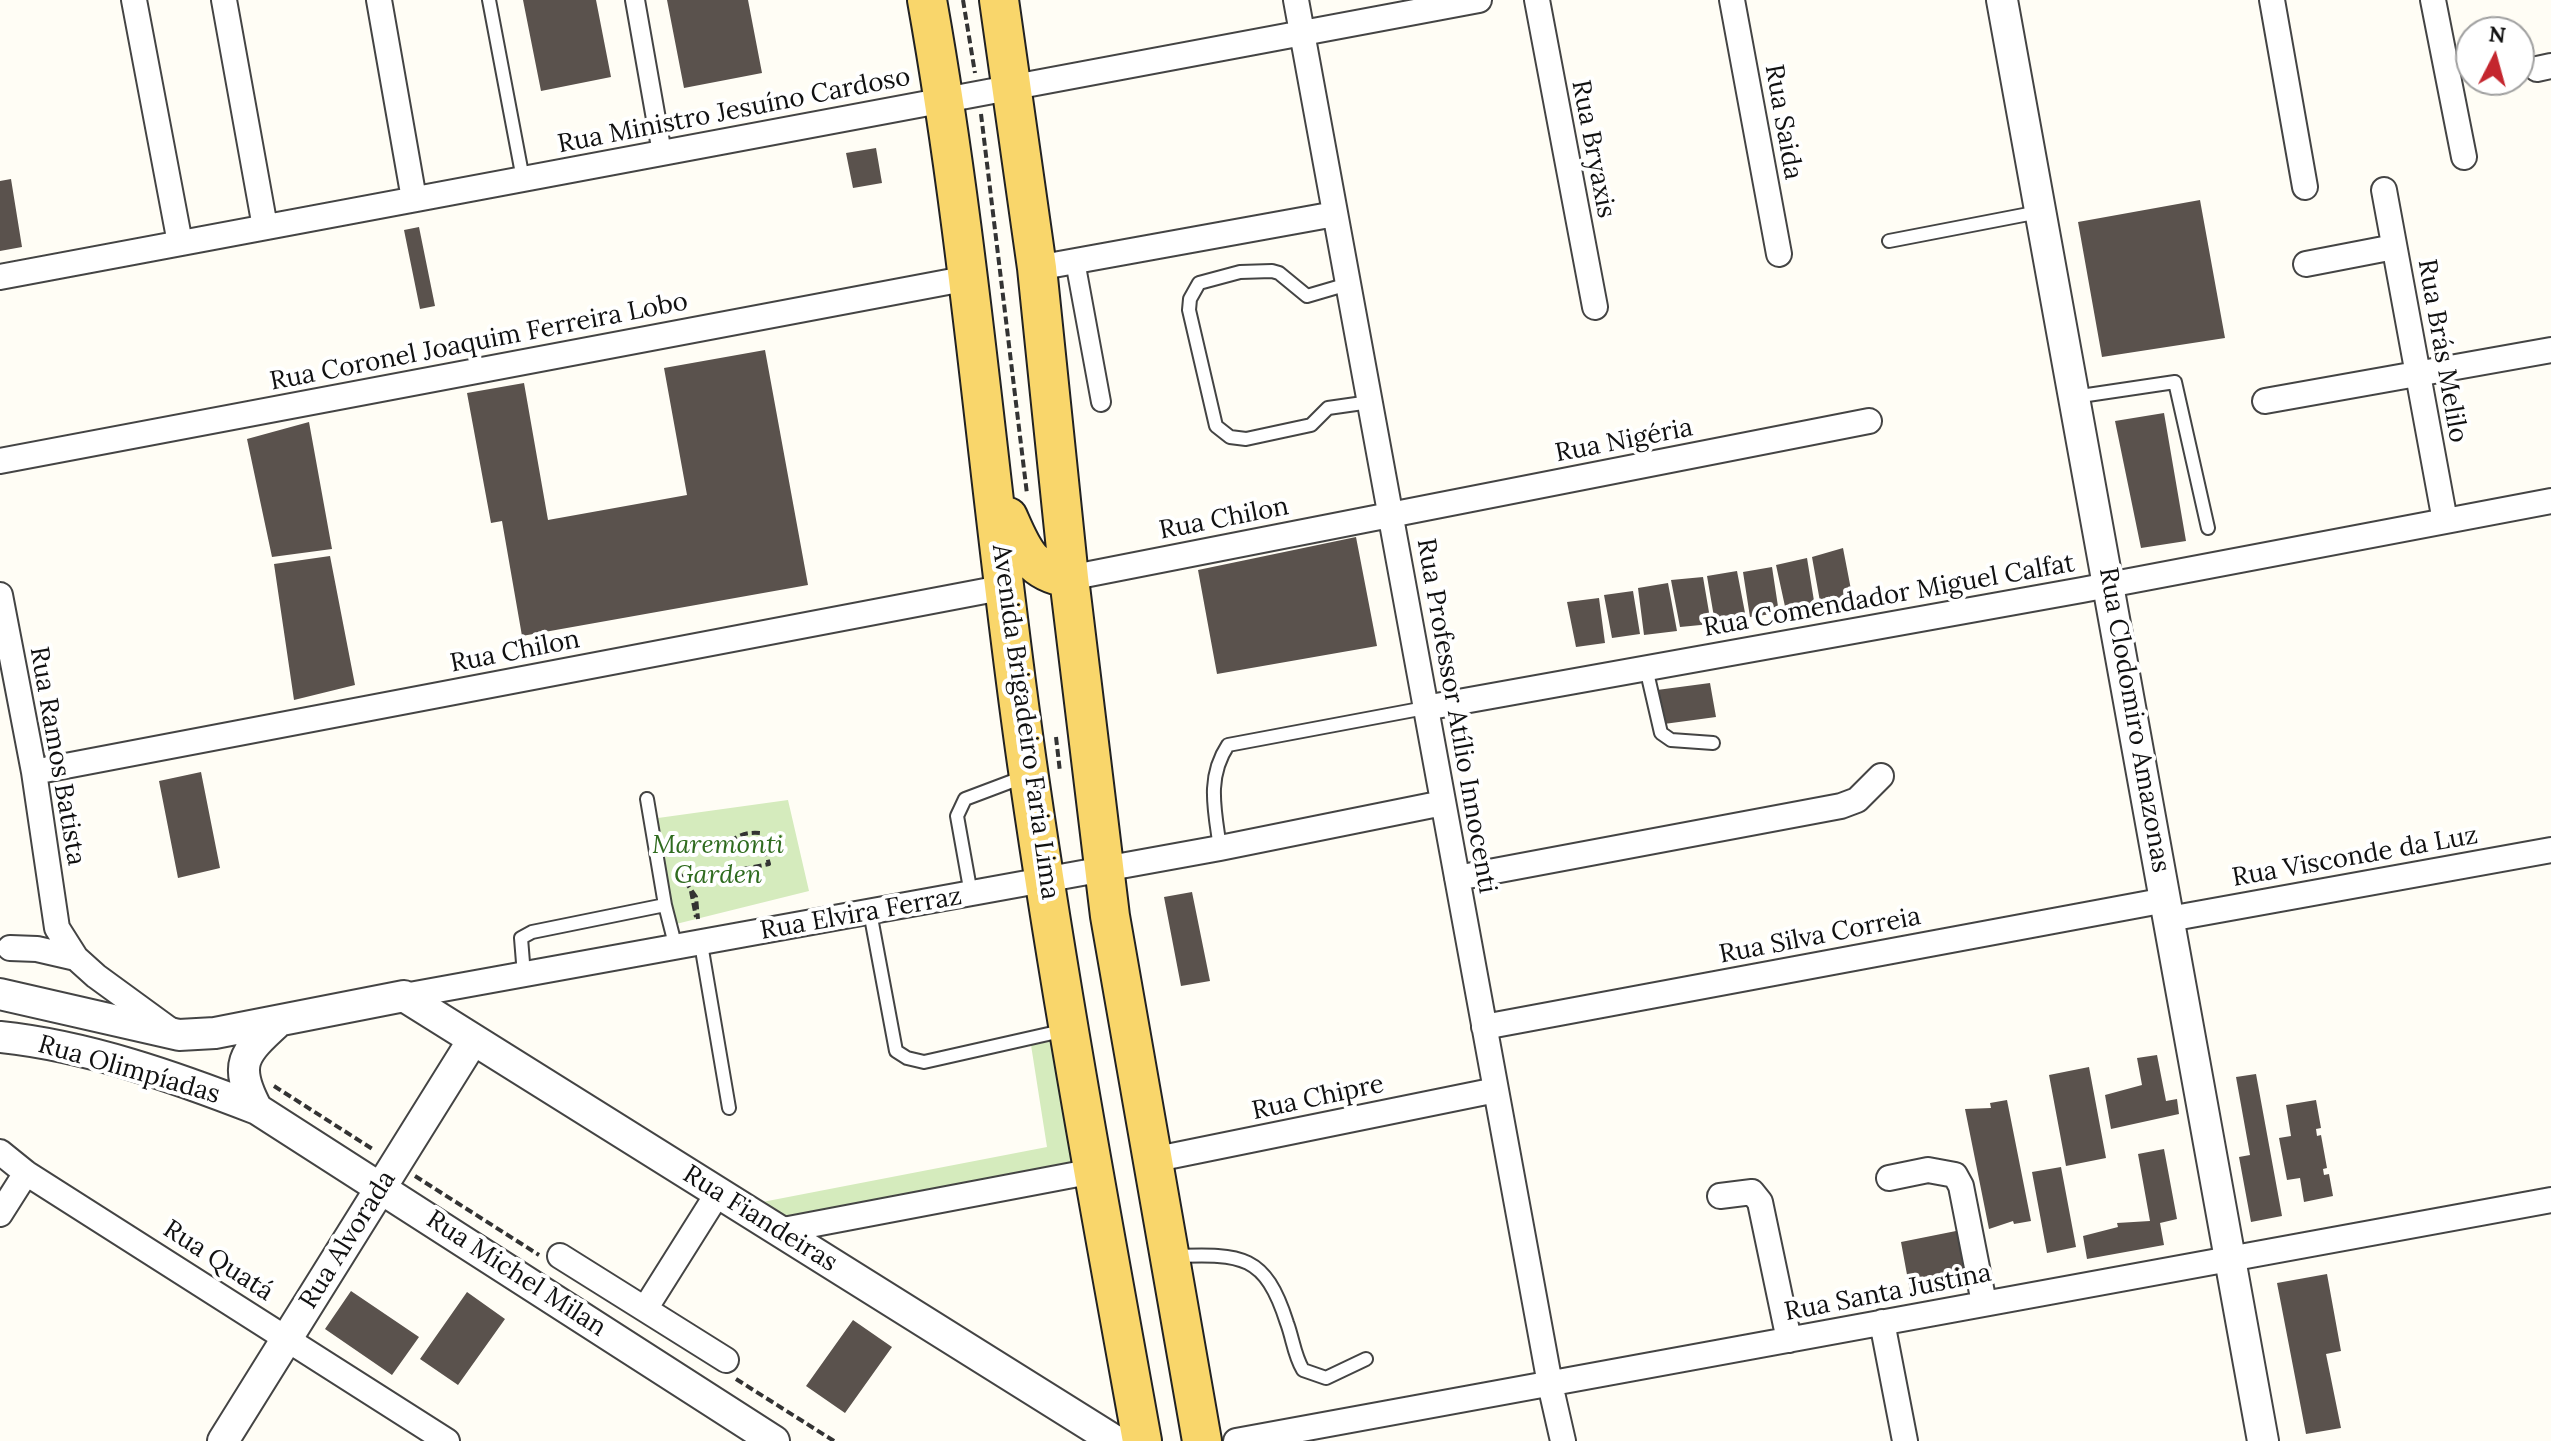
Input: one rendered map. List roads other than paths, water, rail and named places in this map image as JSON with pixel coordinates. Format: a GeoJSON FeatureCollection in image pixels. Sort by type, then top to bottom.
{"type":"FeatureCollection","features":[{"type":"Feature","properties":{"kind":"main road","name":"Avenida Brigadeiro Faria Lima"},"geometry":{"type":"LineString","coordinates":[[927,0],[945,99],[969,278],[1029,775],[1069,1029],[1142,1441]]}},
{"type":"Feature","properties":{"kind":"main road"},"geometry":{"type":"LineString","coordinates":[[999,0],[1037,268],[1069,578],[1104,869],[1202,1441]]}},
{"type":"Feature","properties":{"kind":"main road"},"geometry":{"type":"LineString","coordinates":[[994,488],[1026,558],[1045,572],[1069,578]]}},
{"type":"Feature","properties":{"kind":"street"},"geometry":{"type":"LineString","coordinates":[[134,0],[180,243]]}},
{"type":"Feature","properties":{"kind":"street"},"geometry":{"type":"LineString","coordinates":[[224,0],[265,227]]}},
{"type":"Feature","properties":{"kind":"street"},"geometry":{"type":"LineString","coordinates":[[379,0],[414,199]]}},
{"type":"Feature","properties":{"kind":"street"},"geometry":{"type":"LineString","coordinates":[[635,0],[662,153]]}},
{"type":"Feature","properties":{"kind":"street","name":"Rua Professor Atílio Innocenti"},"geometry":{"type":"LineString","coordinates":[[1296,0],[1563,1441]]}},
{"type":"Feature","properties":{"kind":"street","name":"Rua Ministro Jesuíno Cardoso"},"geometry":{"type":"LineString","coordinates":[[0,277],[1479,0]]}},
{"type":"Feature","properties":{"kind":"street","name":"Rua Bryaxis"},"geometry":{"type":"LineString","coordinates":[[1537,0],[1595,307]]}},
{"type":"Feature","properties":{"kind":"street","name":"Rua Saida"},"geometry":{"type":"LineString","coordinates":[[1732,0],[1779,254]]}},
{"type":"Feature","properties":{"kind":"street","name":"Rua Clodomiro Amazonas"},"geometry":{"type":"LineString","coordinates":[[2002,0],[2263,1441]]}},
{"type":"Feature","properties":{"kind":"street"},"geometry":{"type":"LineString","coordinates":[[2272,0],[2305,187]]}},
{"type":"Feature","properties":{"kind":"street"},"geometry":{"type":"LineString","coordinates":[[2433,0],[2464,157]]}},
{"type":"Feature","properties":{"kind":"street","name":"Rua Brás Melilo"},"geometry":{"type":"LineString","coordinates":[[2384,190],[2445,521]]}},
{"type":"Feature","properties":{"kind":"street"},"geometry":{"type":"LineString","coordinates":[[1037,268],[1335,214]]}},
{"type":"Feature","properties":{"kind":"street"},"geometry":{"type":"LineString","coordinates":[[2306,264],[2394,247]]}},
{"type":"Feature","properties":{"kind":"street"},"geometry":{"type":"LineString","coordinates":[[1075,261],[1101,402]]}},
{"type":"Feature","properties":{"kind":"street","name":"Rua Coronel Joaquim Ferreira Lobo"},"geometry":{"type":"LineString","coordinates":[[0,461],[969,278]]}},
{"type":"Feature","properties":{"kind":"street"},"geometry":{"type":"LineString","coordinates":[[2265,401],[2551,350]]}},
{"type":"Feature","properties":{"kind":"street","name":"Rua Nigéria"},"geometry":{"type":"LineString","coordinates":[[1390,516],[1869,421]]}},
{"type":"Feature","properties":{"kind":"street","name":"Rua Comendador Miguel Calfat"},"geometry":{"type":"LineString","coordinates":[[1425,708],[2110,585],[2551,501]]}},
{"type":"Feature","properties":{"kind":"street","name":"Rua Chilon"},"geometry":{"type":"LineString","coordinates":[[1069,578],[1390,516]]}},
{"type":"Feature","properties":{"kind":"street","name":"Rua Chilon"},"geometry":{"type":"LineString","coordinates":[[34,772],[1006,587]]}},
{"type":"Feature","properties":{"kind":"street","name":"Rua Ramos Batista"},"geometry":{"type":"LineString","coordinates":[[0,595],[4,642],[34,772],[57,928],[76,958],[122,998],[179,1035]]}},
{"type":"Feature","properties":{"kind":"street"},"geometry":{"type":"LineString","coordinates":[[1457,878],[1841,806],[1857,800],[1881,776]]}},
{"type":"Feature","properties":{"kind":"street","name":"Rua Elvira Ferraz"},"geometry":{"type":"LineString","coordinates":[[278,1022],[404,996],[1220,848],[1443,803]]}},
{"type":"Feature","properties":{"kind":"street","name":"Rua Visconde da Luz"},"geometry":{"type":"LineString","coordinates":[[2167,910],[2551,850]]}},
{"type":"Feature","properties":{"kind":"street","name":"Rua Silva Correia"},"geometry":{"type":"LineString","coordinates":[[1484,1027],[2167,910]]}},
{"type":"Feature","properties":{"kind":"street","name":"Rua Ramos Batista"},"geometry":{"type":"LineString","coordinates":[[5,949],[57,928]]}},
{"type":"Feature","properties":{"kind":"street","name":"Rua Ramos Batista"},"geometry":{"type":"LineString","coordinates":[[5,949],[50,951],[76,958]]}},
{"type":"Feature","properties":{"kind":"street","name":"Rua Olimpíadas"},"geometry":{"type":"LineString","coordinates":[[0,994],[179,1035],[278,1022]]}},
{"type":"Feature","properties":{"kind":"street","name":"Rua Fiandeiras"},"geometry":{"type":"LineString","coordinates":[[404,996],[1115,1441]]}},
{"type":"Feature","properties":{"kind":"street"},"geometry":{"type":"LineString","coordinates":[[257,1109],[244,1085],[243,1065],[246,1053],[278,1022]]}},
{"type":"Feature","properties":{"kind":"street","name":"Rua Olimpíadas"},"geometry":{"type":"LineString","coordinates":[[0,1037],[138,1068],[257,1109]]}},
{"type":"Feature","properties":{"kind":"street","name":"Rua Alvorada"},"geometry":{"type":"LineString","coordinates":[[223,1441],[473,1040]]}},
{"type":"Feature","properties":{"kind":"street","name":"Rua Chipre"},"geometry":{"type":"LineString","coordinates":[[1152,1160],[1496,1090]]}},
{"type":"Feature","properties":{"kind":"street","name":"Rua Michel Milan"},"geometry":{"type":"LineString","coordinates":[[257,1109],[774,1441]]}},
{"type":"Feature","properties":{"kind":"street","name":"Rua Quatá"},"geometry":{"type":"LineString","coordinates":[[0,1152],[26,1173],[447,1441]]}},
{"type":"Feature","properties":{"kind":"street"},"geometry":{"type":"LineString","coordinates":[[1889,1178],[1928,1170],[1955,1175],[1961,1186],[1984,1303]]}},
{"type":"Feature","properties":{"kind":"street"},"geometry":{"type":"LineString","coordinates":[[778,1231],[1094,1171]]}},
{"type":"Feature","properties":{"kind":"street"},"geometry":{"type":"LineString","coordinates":[[0,1214],[26,1173]]}},
{"type":"Feature","properties":{"kind":"street"},"geometry":{"type":"LineString","coordinates":[[1720,1196],[1752,1192],[1760,1202],[1789,1340]]}},
{"type":"Feature","properties":{"kind":"street"},"geometry":{"type":"LineString","coordinates":[[645,1309],[718,1193]]}},
{"type":"Feature","properties":{"kind":"street","name":"Rua Santa Justina"},"geometry":{"type":"LineString","coordinates":[[1236,1441],[2551,1200]]}},
{"type":"Feature","properties":{"kind":"street"},"geometry":{"type":"LineString","coordinates":[[560,1256],[726,1360]]}},
{"type":"Feature","properties":{"kind":"street"},"geometry":{"type":"LineString","coordinates":[[1882,1322],[1905,1441]]}},
{"type":"Feature","properties":{"kind":"lane"},"geometry":{"type":"LineString","coordinates":[[489,0],[523,179]]}},
{"type":"Feature","properties":{"kind":"lane"},"geometry":{"type":"LineString","coordinates":[[1889,241],[2040,212]]}},
{"type":"Feature","properties":{"kind":"lane"},"geometry":{"type":"LineString","coordinates":[[1348,284],[1307,296],[1279,273],[1240,272],[1199,283],[1190,299],[1189,310],[1216,426],[1230,437],[1246,439],[1281,433],[1311,425],[1328,408],[1370,402]]}},
{"type":"Feature","properties":{"kind":"lane"},"geometry":{"type":"LineString","coordinates":[[2073,397],[2175,382],[2208,528]]}},
{"type":"Feature","properties":{"kind":"lane"},"geometry":{"type":"LineString","coordinates":[[1646,668],[1661,733],[1671,740],[1713,743]]}},
{"type":"Feature","properties":{"kind":"lane"},"geometry":{"type":"LineString","coordinates":[[1220,848],[1212,790],[1216,763],[1228,745],[1425,708]]}},
{"type":"Feature","properties":{"kind":"lane"},"geometry":{"type":"LineString","coordinates":[[971,894],[957,816],[965,799],[1029,775]]}},
{"type":"Feature","properties":{"kind":"lane"},"geometry":{"type":"LineString","coordinates":[[647,799],[665,905],[676,948]]}},
{"type":"Feature","properties":{"kind":"lane"},"geometry":{"type":"LineString","coordinates":[[524,975],[521,938],[532,932],[665,905]]}},
{"type":"Feature","properties":{"kind":"lane"},"geometry":{"type":"LineString","coordinates":[[870,912],[896,1051],[907,1058],[924,1062],[1069,1029]]}},
{"type":"Feature","properties":{"kind":"lane"},"geometry":{"type":"LineString","coordinates":[[701,944],[729,1108]]}},
{"type":"Feature","properties":{"kind":"lane"},"geometry":{"type":"LineString","coordinates":[[1169,1256],[1219,1255],[1248,1262],[1267,1274],[1303,1370],[1326,1378],[1366,1359]]}},
{"type":"Feature","properties":{"kind":"park label","name":"Maremonti Garden"},"geometry":{"type":"Point","coordinates":[718,861]}}]}
